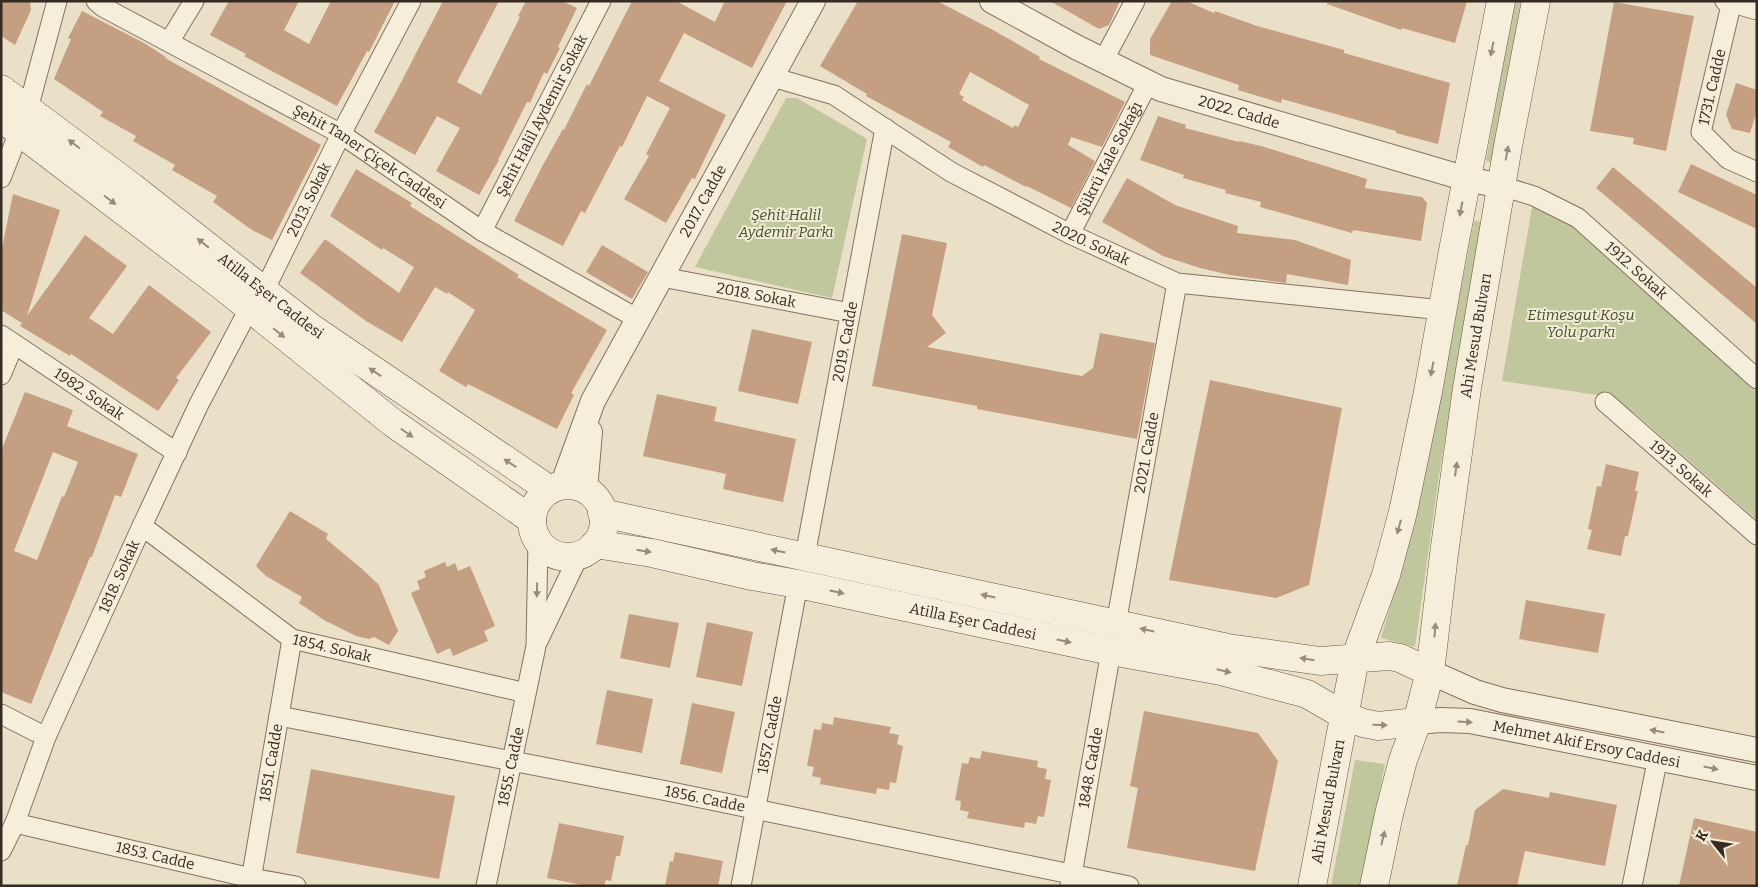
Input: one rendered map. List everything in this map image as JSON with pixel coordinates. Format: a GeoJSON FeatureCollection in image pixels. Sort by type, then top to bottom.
{"type":"FeatureCollection","features":[{"type":"Feature","properties":{"kind":"main road","name":"Ahi Mesud Bulvarı"},"geometry":{"type":"LineString","coordinates":[[1312,886],[1356,658],[1386,575],[1403,512],[1426,401],[1501,1]]}},
{"type":"Feature","properties":{"kind":"main road","name":"Ahi Mesud Bulvarı"},"geometry":{"type":"LineString","coordinates":[[1374,886],[1389,814],[1403,760],[1417,722],[1430,672],[1467,388],[1501,186],[1536,1]]}},
{"type":"Feature","properties":{"kind":"main road","name":"Atilla Eşer Caddesi"},"geometry":{"type":"LineString","coordinates":[[1,89],[16,119],[132,187],[393,424],[535,531]]}},
{"type":"Feature","properties":{"kind":"main road","name":"Atilla Eşer Caddesi"},"geometry":{"type":"LineString","coordinates":[[256,300],[310,327],[566,489]]}},
{"type":"Feature","properties":{"kind":"main road"},"geometry":{"type":"LineString","coordinates":[[566,489],[594,497],[602,513],[604,519],[602,531],[587,550],[568,558],[554,555],[546,550],[535,531],[534,508],[541,498],[566,489]]}},
{"type":"Feature","properties":{"kind":"main road","name":"Atilla Eşer Caddesi"},"geometry":{"type":"LineString","coordinates":[[602,513],[1228,648],[1320,661],[1356,658]]}},
{"type":"Feature","properties":{"kind":"main road","name":"Atilla Eşer Caddesi"},"geometry":{"type":"LineString","coordinates":[[587,550],[652,552],[752,576],[798,584],[1110,651],[1221,670],[1288,687],[1314,697],[1345,716]]}},
{"type":"Feature","properties":{"kind":"main road"},"geometry":{"type":"LineString","coordinates":[[1356,658],[1389,656],[1400,658],[1430,672]]}},
{"type":"Feature","properties":{"kind":"main road","name":"Ahi Mesud Bulvarı"},"geometry":{"type":"LineString","coordinates":[[1345,716],[1363,724],[1378,726],[1417,722]]}},
{"type":"Feature","properties":{"kind":"street"},"geometry":{"type":"LineString","coordinates":[[1,178],[16,119],[57,1]]}},
{"type":"Feature","properties":{"kind":"street","name":"Şehit Taner Çiçek Caddesi"},"geometry":{"type":"LineString","coordinates":[[96,1],[341,134],[482,231],[638,319]]}},
{"type":"Feature","properties":{"kind":"street"},"geometry":{"type":"LineString","coordinates":[[169,42],[194,1]]}},
{"type":"Feature","properties":{"kind":"street","name":"2013. Sokak"},"geometry":{"type":"LineString","coordinates":[[256,300],[411,1]]}},
{"type":"Feature","properties":{"kind":"street","name":"Şehit Halil Aydemir Sokak"},"geometry":{"type":"LineString","coordinates":[[482,231],[601,1]]}},
{"type":"Feature","properties":{"kind":"street","name":"2017. Cadde"},"geometry":{"type":"LineString","coordinates":[[566,489],[593,402],[813,1]]}},
{"type":"Feature","properties":{"kind":"street","name":"2022. Cadde"},"geometry":{"type":"LineString","coordinates":[[992,1],[1103,61],[1161,89],[1467,179],[1501,186]]}},
{"type":"Feature","properties":{"kind":"street"},"geometry":{"type":"LineString","coordinates":[[1103,61],[1135,1]]}},
{"type":"Feature","properties":{"kind":"street"},"geometry":{"type":"LineString","coordinates":[[1730,2],[1757,10]]}},
{"type":"Feature","properties":{"kind":"street","name":"1731. Cadde"},"geometry":{"type":"LineString","coordinates":[[1730,2],[1701,132],[1728,159],[1757,172]]}},
{"type":"Feature","properties":{"kind":"street","name":"2020. Sokak"},"geometry":{"type":"LineString","coordinates":[[772,77],[834,95],[951,172],[1070,234],[1177,283],[1443,310]]}},
{"type":"Feature","properties":{"kind":"street","name":"Şükrü Kale Sokağı"},"geometry":{"type":"LineString","coordinates":[[1070,234],[1148,83]]}},
{"type":"Feature","properties":{"kind":"street","name":"2019. Cadde"},"geometry":{"type":"LineString","coordinates":[[805,556],[885,128]]}},
{"type":"Feature","properties":{"kind":"street","name":"1912. Sokak"},"geometry":{"type":"LineString","coordinates":[[1501,186],[1534,196],[1578,218],[1757,379]]}},
{"type":"Feature","properties":{"kind":"street","name":"2018. Sokak"},"geometry":{"type":"LineString","coordinates":[[662,277],[850,313]]}},
{"type":"Feature","properties":{"kind":"street","name":"2021. Cadde"},"geometry":{"type":"LineString","coordinates":[[1116,624],[1177,283]]}},
{"type":"Feature","properties":{"kind":"street","name":"1818. Sokak"},"geometry":{"type":"LineString","coordinates":[[1,851],[15,823],[46,737],[142,526],[199,404],[256,300]]}},
{"type":"Feature","properties":{"kind":"street"},"geometry":{"type":"LineString","coordinates":[[1,375],[8,339]]}},
{"type":"Feature","properties":{"kind":"street","name":"1982. Sokak"},"geometry":{"type":"LineString","coordinates":[[8,339],[177,453]]}},
{"type":"Feature","properties":{"kind":"street","name":"1913. Sokak"},"geometry":{"type":"LineString","coordinates":[[1605,402],[1757,535]]}},
{"type":"Feature","properties":{"kind":"street","name":"1854. Sokak"},"geometry":{"type":"LineString","coordinates":[[142,526],[292,639],[526,693]]}},
{"type":"Feature","properties":{"kind":"street","name":"1855. Cadde"},"geometry":{"type":"LineString","coordinates":[[486,886],[536,646],[535,531]]}},
{"type":"Feature","properties":{"kind":"street","name":"1855. Cadde"},"geometry":{"type":"LineString","coordinates":[[536,646],[587,550]]}},
{"type":"Feature","properties":{"kind":"street","name":"1857. Cadde"},"geometry":{"type":"LineString","coordinates":[[741,886],[798,584]]}},
{"type":"Feature","properties":{"kind":"street","name":"1851. Cadde"},"geometry":{"type":"LineString","coordinates":[[250,882],[292,639]]}},
{"type":"Feature","properties":{"kind":"street","name":"1848. Cadde"},"geometry":{"type":"LineString","coordinates":[[1072,880],[1110,651]]}},
{"type":"Feature","properties":{"kind":"street","name":"Mehmet Akif Ersoy Caddesi"},"geometry":{"type":"LineString","coordinates":[[1430,672],[1476,692],[1502,700],[1757,750]]}},
{"type":"Feature","properties":{"kind":"street"},"geometry":{"type":"LineString","coordinates":[[1,714],[46,737]]}},
{"type":"Feature","properties":{"kind":"street","name":"1856. Cadde"},"geometry":{"type":"LineString","coordinates":[[279,716],[512,760],[756,810],[1072,880],[1129,886]]}},
{"type":"Feature","properties":{"kind":"street","name":"Mehmet Akif Ersoy Caddesi"},"geometry":{"type":"LineString","coordinates":[[1417,722],[1441,720],[1470,721],[1757,778]]}},
{"type":"Feature","properties":{"kind":"street"},"geometry":{"type":"LineString","coordinates":[[1632,886],[1658,757]]}},
{"type":"Feature","properties":{"kind":"street","name":"1853. Cadde"},"geometry":{"type":"LineString","coordinates":[[15,823],[250,882],[296,886]]}},
{"type":"Feature","properties":{"kind":"green space"},"geometry":{"type":"Polygon","coordinates":[[[1514,1],[1521,1],[1492,162],[1486,161],[1514,1]]]}},
{"type":"Feature","properties":{"kind":"green space","name":"Şehit Halil Aydemir Parkı"},"geometry":{"type":"Polygon","coordinates":[[[786,98],[797,98],[867,139],[832,298],[695,267],[786,98]]]}},
{"type":"Feature","properties":{"kind":"green space","name":"Etimesgut Koşu Yolu parkı"},"geometry":{"type":"Polygon","coordinates":[[[1532,207],[1561,215],[1757,392],[1757,520],[1637,415],[1611,397],[1502,381],[1532,207]]]}},
{"type":"Feature","properties":{"kind":"green space"},"geometry":{"type":"Polygon","coordinates":[[[1474,221],[1482,222],[1439,475],[1415,647],[1381,638],[1410,539],[1424,480],[1474,221]]]}},
{"type":"Feature","properties":{"kind":"green space"},"geometry":{"type":"Polygon","coordinates":[[[1355,760],[1385,764],[1361,886],[1331,886],[1355,760]]]}},
{"type":"Feature","properties":{"kind":"building"},"geometry":{"type":"Polygon","coordinates":[[[1,1],[30,1],[31,10],[15,45],[1,36],[1,1]]]}},
{"type":"Feature","properties":{"kind":"building"},"geometry":{"type":"Polygon","coordinates":[[[229,1],[299,1],[284,30],[309,44],[331,1],[395,1],[369,52],[367,51],[337,106],[244,56],[246,54],[210,35],[229,1]]]}},
{"type":"Feature","properties":{"kind":"building"},"geometry":{"type":"Polygon","coordinates":[[[443,1],[499,1],[457,82],[481,95],[526,1],[562,1],[577,8],[547,74],[544,72],[530,103],[527,102],[499,160],[479,195],[436,171],[460,128],[437,116],[415,155],[374,132],[443,1]]]}},
{"type":"Feature","properties":{"kind":"building"},"geometry":{"type":"Polygon","coordinates":[[[632,1],[676,1],[715,22],[725,1],[787,1],[752,68],[684,33],[659,81],[726,115],[695,179],[692,178],[666,223],[624,199],[649,156],[646,154],[670,108],[647,96],[622,147],[620,146],[585,213],[581,211],[563,246],[514,221],[587,84],[589,86],[632,1]]]}},
{"type":"Feature","properties":{"kind":"building"},"geometry":{"type":"Polygon","coordinates":[[[858,1],[937,1],[993,30],[1040,57],[1039,59],[1125,102],[1102,147],[1071,137],[1068,145],[1095,161],[1071,208],[984,165],[983,167],[948,147],[951,142],[866,96],[867,94],[820,66],[858,1]],[[970,72],[959,94],[964,97],[962,100],[1013,128],[1014,125],[1018,127],[1029,105],[970,72]]]}},
{"type":"Feature","properties":{"kind":"building"},"geometry":{"type":"Polygon","coordinates":[[[1050,1],[1120,1],[1109,25],[1099,29],[1050,1]]]}},
{"type":"Feature","properties":{"kind":"building"},"geometry":{"type":"Polygon","coordinates":[[[1172,1],[1186,1],[1214,13],[1215,11],[1257,26],[1344,50],[1344,53],[1450,83],[1438,144],[1282,99],[1281,103],[1238,90],[1239,85],[1150,55],[1150,39],[1172,1]]]}},
{"type":"Feature","properties":{"kind":"building"},"geometry":{"type":"Polygon","coordinates":[[[1327,1],[1467,1],[1455,43],[1402,28],[1401,30],[1327,4],[1327,1]]]}},
{"type":"Feature","properties":{"kind":"building"},"geometry":{"type":"Polygon","coordinates":[[[1614,2],[1694,16],[1666,151],[1633,144],[1634,138],[1590,131],[1614,2]]]}},
{"type":"Feature","properties":{"kind":"building"},"geometry":{"type":"Polygon","coordinates":[[[82,11],[144,43],[165,58],[321,145],[272,240],[252,230],[213,202],[217,196],[172,170],[175,165],[133,141],[136,136],[100,116],[103,112],[54,79],[71,39],[68,38],[82,11]]]}},
{"type":"Feature","properties":{"kind":"building"},"geometry":{"type":"Polygon","coordinates":[[[1736,83],[1757,90],[1757,110],[1750,133],[1732,129],[1726,115],[1736,83]]]}},
{"type":"Feature","properties":{"kind":"building"},"geometry":{"type":"Polygon","coordinates":[[[1158,116],[1186,125],[1185,128],[1261,146],[1367,179],[1365,188],[1422,197],[1427,203],[1421,241],[1353,230],[1352,233],[1260,207],[1261,202],[1225,193],[1226,190],[1183,178],[1184,175],[1140,160],[1158,116]]]}},
{"type":"Feature","properties":{"kind":"building"},"geometry":{"type":"Polygon","coordinates":[[[1691,164],[1757,195],[1757,229],[1678,192],[1691,164]]]}},
{"type":"Feature","properties":{"kind":"building"},"geometry":{"type":"Polygon","coordinates":[[[1613,167],[1757,288],[1757,324],[1596,188],[1613,167]]]}},
{"type":"Feature","properties":{"kind":"building"},"geometry":{"type":"Polygon","coordinates":[[[356,169],[412,203],[410,206],[519,275],[517,277],[607,330],[571,393],[574,395],[557,429],[468,384],[466,387],[439,371],[475,310],[448,292],[447,294],[435,287],[402,342],[366,321],[300,273],[325,239],[399,293],[414,267],[383,248],[382,250],[330,216],[356,169]]]}},
{"type":"Feature","properties":{"kind":"building"},"geometry":{"type":"Polygon","coordinates":[[[1127,178],[1175,205],[1238,226],[1237,233],[1295,240],[1351,260],[1348,285],[1287,274],[1286,283],[1230,275],[1163,256],[1102,222],[1127,178]]]}},
{"type":"Feature","properties":{"kind":"building"},"geometry":{"type":"Polygon","coordinates":[[[13,194],[60,210],[27,316],[85,235],[127,266],[89,318],[113,334],[149,285],[211,332],[176,378],[179,380],[158,411],[71,354],[70,356],[20,326],[22,323],[1,310],[1,253],[13,194]]]}},
{"type":"Feature","properties":{"kind":"building"},"geometry":{"type":"Polygon","coordinates":[[[902,234],[947,243],[932,315],[946,333],[927,347],[1082,376],[1093,368],[1100,333],[1155,343],[1137,439],[977,409],[977,406],[872,386],[902,234]]]}},
{"type":"Feature","properties":{"kind":"building"},"geometry":{"type":"Polygon","coordinates":[[[602,245],[648,272],[632,299],[586,272],[602,245]]]}},
{"type":"Feature","properties":{"kind":"building"},"geometry":{"type":"Polygon","coordinates":[[[752,329],[812,342],[798,404],[738,391],[752,329]]]}},
{"type":"Feature","properties":{"kind":"building"},"geometry":{"type":"Polygon","coordinates":[[[1210,380],[1342,408],[1309,585],[1276,598],[1169,580],[1210,380]]]}},
{"type":"Feature","properties":{"kind":"building"},"geometry":{"type":"Polygon","coordinates":[[[25,392],[73,410],[67,426],[138,454],[121,497],[115,495],[92,557],[90,557],[31,704],[1,692],[1,451],[25,392]],[[53,452],[14,551],[37,560],[62,496],[64,497],[78,462],[53,452]]]}},
{"type":"Feature","properties":{"kind":"building"},"geometry":{"type":"Polygon","coordinates":[[[657,394],[717,407],[714,421],[796,439],[783,502],[723,489],[726,474],[643,456],[657,394]]]}},
{"type":"Feature","properties":{"kind":"building"},"geometry":{"type":"Polygon","coordinates":[[[1606,464],[1639,472],[1635,491],[1638,491],[1628,536],[1625,536],[1621,556],[1587,549],[1592,530],[1588,529],[1597,486],[1601,487],[1606,464]]]}},
{"type":"Feature","properties":{"kind":"building"},"geometry":{"type":"Polygon","coordinates":[[[290,511],[328,534],[326,539],[379,585],[398,631],[389,645],[374,637],[369,639],[356,636],[324,620],[299,603],[302,597],[266,576],[256,566],[290,511]]]}},
{"type":"Feature","properties":{"kind":"building"},"geometry":{"type":"Polygon","coordinates":[[[445,562],[447,567],[455,563],[458,571],[470,566],[495,626],[484,631],[488,641],[453,656],[450,648],[437,654],[411,593],[420,589],[417,581],[426,577],[424,571],[445,562]]]}},
{"type":"Feature","properties":{"kind":"building"},"geometry":{"type":"Polygon","coordinates":[[[1526,600],[1605,614],[1598,653],[1519,639],[1526,600]]]}},
{"type":"Feature","properties":{"kind":"building"},"geometry":{"type":"Polygon","coordinates":[[[629,614],[679,623],[670,668],[620,658],[629,614]]]}},
{"type":"Feature","properties":{"kind":"building"},"geometry":{"type":"Polygon","coordinates":[[[707,622],[753,632],[742,686],[696,677],[707,622]]]}},
{"type":"Feature","properties":{"kind":"building"},"geometry":{"type":"Polygon","coordinates":[[[607,690],[653,699],[642,753],[596,744],[607,690]]]}},
{"type":"Feature","properties":{"kind":"building"},"geometry":{"type":"Polygon","coordinates":[[[692,703],[735,712],[722,773],[680,764],[692,703]]]}},
{"type":"Feature","properties":{"kind":"building"},"geometry":{"type":"Polygon","coordinates":[[[1144,711],[1258,733],[1278,761],[1255,871],[1127,848],[1138,788],[1130,786],[1144,711]]]}},
{"type":"Feature","properties":{"kind":"building"},"geometry":{"type":"Polygon","coordinates":[[[834,717],[891,727],[889,733],[899,735],[897,744],[903,746],[896,783],[890,782],[889,790],[877,788],[876,794],[820,784],[821,778],[812,776],[814,767],[807,766],[814,729],[821,730],[822,723],[833,725],[834,717]]]}},
{"type":"Feature","properties":{"kind":"building"},"geometry":{"type":"Polygon","coordinates":[[[982,751],[1038,761],[1037,767],[1047,769],[1045,779],[1051,780],[1044,817],[1038,816],[1036,824],[1025,822],[1024,828],[967,818],[969,812],[960,810],[961,801],[955,800],[962,763],[968,764],[970,757],[980,759],[982,751]]]}},
{"type":"Feature","properties":{"kind":"building"},"geometry":{"type":"Polygon","coordinates":[[[311,769],[455,796],[439,879],[296,853],[311,769]]]}},
{"type":"Feature","properties":{"kind":"building"},"geometry":{"type":"Polygon","coordinates":[[[1503,789],[1549,798],[1550,792],[1617,805],[1605,866],[1525,851],[1517,886],[1457,886],[1475,810],[1503,789]]]}},
{"type":"Feature","properties":{"kind":"building"},"geometry":{"type":"Polygon","coordinates":[[[1694,818],[1757,832],[1757,886],[1679,886],[1694,818]]]}},
{"type":"Feature","properties":{"kind":"building"},"geometry":{"type":"Polygon","coordinates":[[[559,823],[624,836],[620,856],[616,856],[611,881],[606,880],[604,886],[587,886],[547,878],[559,823]]]}},
{"type":"Feature","properties":{"kind":"building"},"geometry":{"type":"Polygon","coordinates":[[[675,852],[723,861],[718,886],[665,886],[670,861],[673,862],[675,852]]]}}]}
